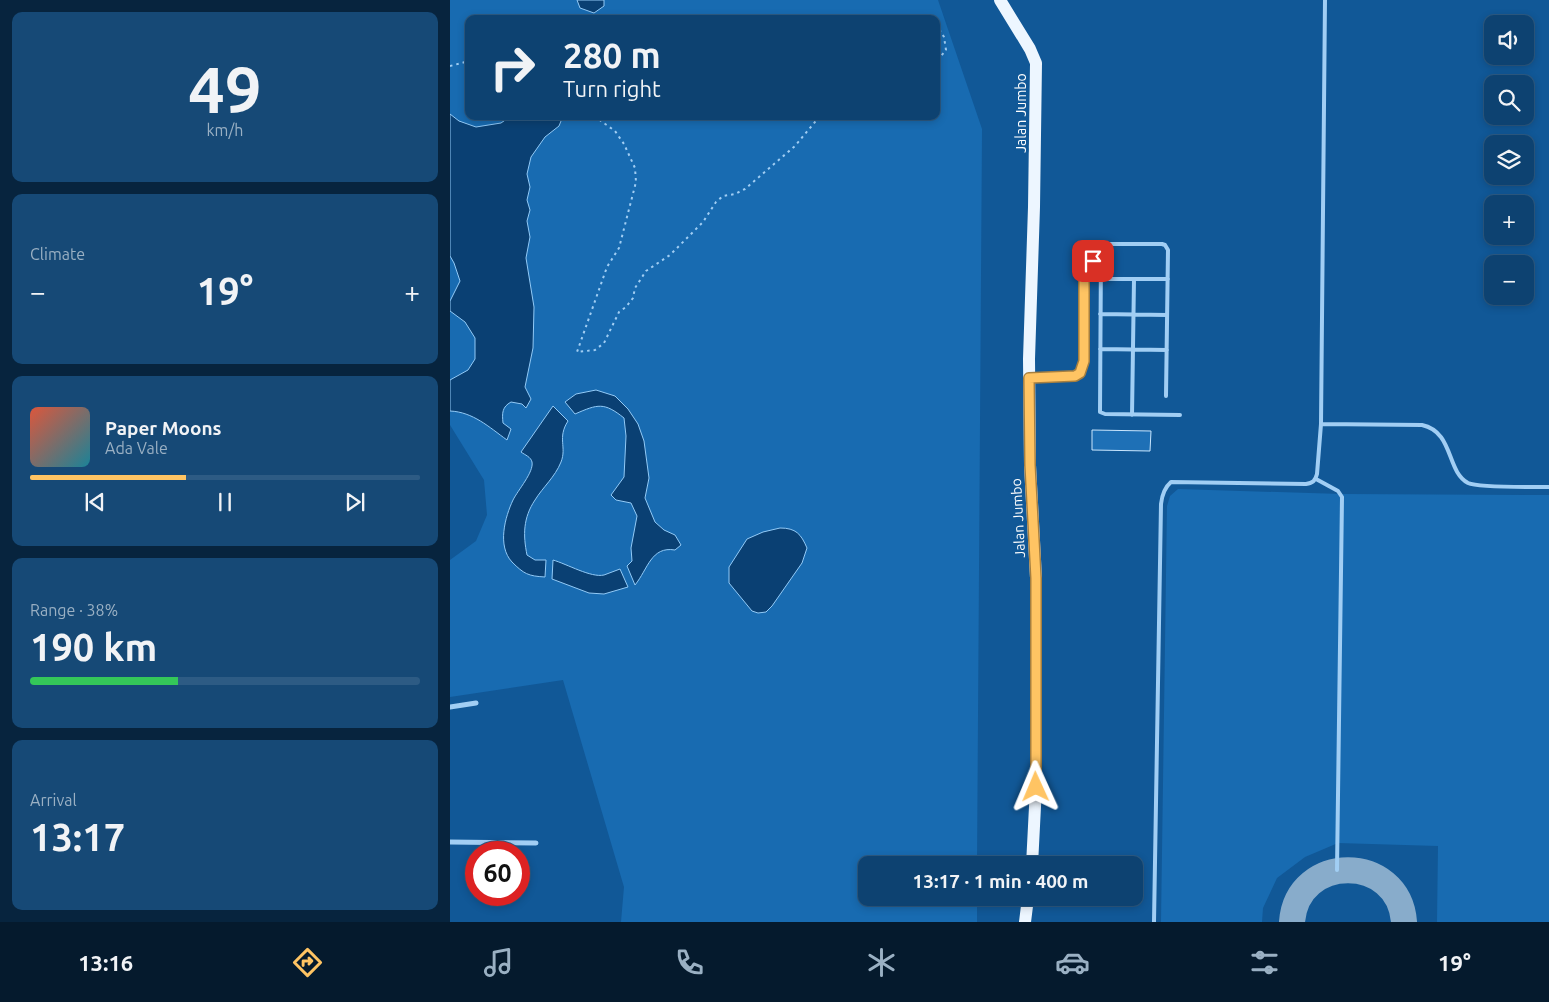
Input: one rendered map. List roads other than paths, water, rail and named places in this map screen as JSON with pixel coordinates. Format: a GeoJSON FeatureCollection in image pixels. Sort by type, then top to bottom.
{"type":"FeatureCollection","features":[{"type":"Feature","properties":{"kind":"main road","name":"Jalan Jumbo"},"geometry":{"type":"LineString","coordinates":[[1000,0],[1030,49],[1036,63],[1029,378],[1030,465],[1036,578],[1036,787],[1032,856]]}},
{"type":"Feature","properties":{"kind":"main road"},"geometry":{"type":"LineString","coordinates":[[1026,922],[1027,906]]}},
{"type":"Feature","properties":{"kind":"street"},"geometry":{"type":"LineString","coordinates":[[450,707],[476,703]]}},
{"type":"Feature","properties":{"kind":"street"},"geometry":{"type":"LineString","coordinates":[[450,842],[536,843]]}},
{"type":"Feature","properties":{"kind":"lane"},"geometry":{"type":"LineString","coordinates":[[1154,922],[1160,514],[1162,494],[1171,482],[1306,484],[1312,483],[1316,479],[1321,424],[1325,0]]}},
{"type":"Feature","properties":{"kind":"lane"},"geometry":{"type":"LineString","coordinates":[[1166,396],[1168,250],[1162,244],[1105,244],[1101,249],[1100,412],[1105,414],[1180,415]]}},
{"type":"Feature","properties":{"kind":"lane"},"geometry":{"type":"LineString","coordinates":[[1029,378],[1075,376],[1080,373],[1084,361],[1084,271],[1086,266],[1091,263],[1101,261]]}},
{"type":"Feature","properties":{"kind":"lane"},"geometry":{"type":"LineString","coordinates":[[1101,279],[1168,279]]}},
{"type":"Feature","properties":{"kind":"lane"},"geometry":{"type":"LineString","coordinates":[[1132,414],[1134,279]]}},
{"type":"Feature","properties":{"kind":"lane"},"geometry":{"type":"LineString","coordinates":[[1100,314],[1167,314]]}},
{"type":"Feature","properties":{"kind":"lane"},"geometry":{"type":"LineString","coordinates":[[1100,349],[1167,350]]}},
{"type":"Feature","properties":{"kind":"lane"},"geometry":{"type":"LineString","coordinates":[[1321,424],[1422,425],[1431,427],[1440,435],[1462,478],[1467,482],[1481,485],[1549,487]]}},
{"type":"Feature","properties":{"kind":"lane"},"geometry":{"type":"LineString","coordinates":[[1316,479],[1338,491],[1342,497],[1337,870]]}}]}
